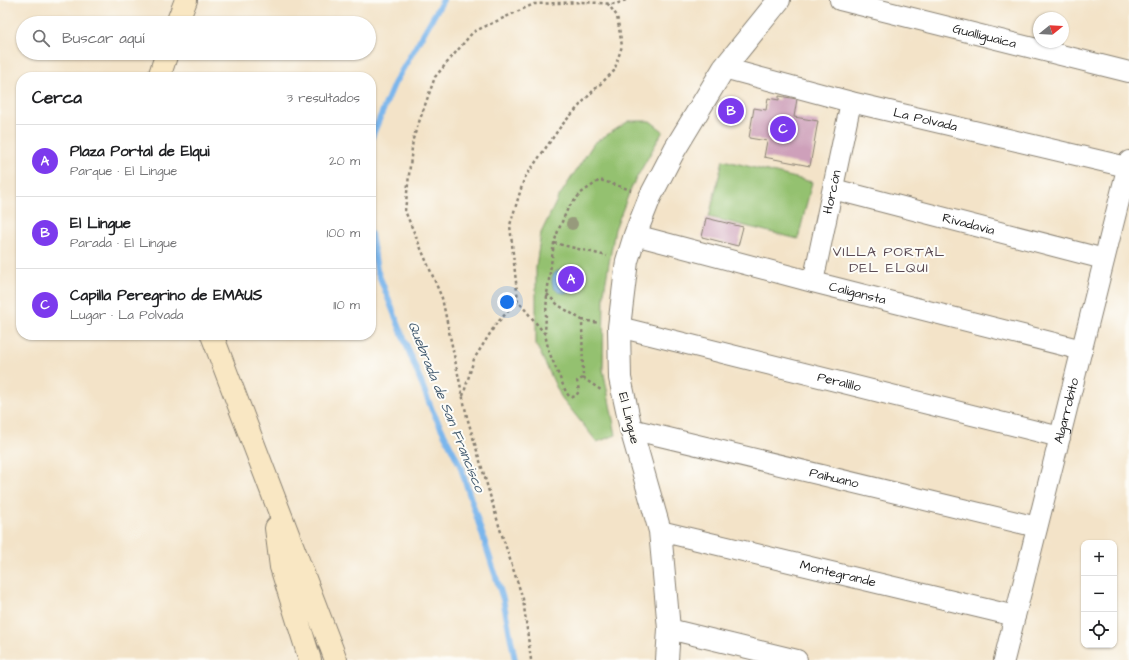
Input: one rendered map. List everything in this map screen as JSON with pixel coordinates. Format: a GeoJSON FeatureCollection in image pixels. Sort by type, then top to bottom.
{"type":"FeatureCollection","features":[{"type":"Feature","properties":{"kind":"main road"},"geometry":{"type":"LineString","coordinates":[[180,16],[186,0]]}},
{"type":"Feature","properties":{"kind":"main road"},"geometry":{"type":"LineString","coordinates":[[161,72],[165,60]]}},
{"type":"Feature","properties":{"kind":"main road"},"geometry":{"type":"LineString","coordinates":[[214,340],[336,660]]}},
{"type":"Feature","properties":{"kind":"main road"},"geometry":{"type":"LineString","coordinates":[[273,497],[281,567],[310,660]]}},
{"type":"Feature","properties":{"kind":"street","name":"El Lingue"},"geometry":{"type":"LineString","coordinates":[[667,660],[669,629],[660,531],[631,429],[620,378],[619,327],[627,261],[635,235],[650,197],[675,149],[724,68],[779,0]]}},
{"type":"Feature","properties":{"kind":"street","name":"Gualliguaica"},"geometry":{"type":"LineString","coordinates":[[840,0],[1129,72]]}},
{"type":"Feature","properties":{"kind":"street","name":"La Polvada"},"geometry":{"type":"LineString","coordinates":[[724,68],[852,102],[1128,164]]}},
{"type":"Feature","properties":{"kind":"street","name":"Horcón"},"geometry":{"type":"LineString","coordinates":[[813,282],[852,102]]}},
{"type":"Feature","properties":{"kind":"street","name":"Algarrobito"},"geometry":{"type":"LineString","coordinates":[[1004,660],[1128,164]]}},
{"type":"Feature","properties":{"kind":"street","name":"Rivadavia"},"geometry":{"type":"LineString","coordinates":[[833,189],[1104,258]]}},
{"type":"Feature","properties":{"kind":"street","name":"Caligansta"},"geometry":{"type":"LineString","coordinates":[[635,235],[1082,350]]}},
{"type":"Feature","properties":{"kind":"street","name":"Peralillo"},"geometry":{"type":"LineString","coordinates":[[619,327],[1060,437]]}},
{"type":"Feature","properties":{"kind":"street","name":"Paihuano"},"geometry":{"type":"LineString","coordinates":[[631,429],[1037,527]]}},
{"type":"Feature","properties":{"kind":"street","name":"Montegrande"},"geometry":{"type":"LineString","coordinates":[[660,531],[1015,616]]}},
{"type":"Feature","properties":{"kind":"street"},"geometry":{"type":"LineString","coordinates":[[669,629],[797,660]]}},
{"type":"Feature","properties":{"kind":"path"},"geometry":{"type":"LineString","coordinates":[[531,660],[523,599],[500,530],[466,417],[442,298],[405,211],[413,139],[435,77],[473,32],[534,4],[582,2],[616,4],[626,0]]}},
{"type":"Feature","properties":{"kind":"path"},"geometry":{"type":"LineString","coordinates":[[545,334],[518,301],[510,226],[524,179],[561,126],[592,92],[614,71],[622,46],[617,16],[608,4]]}},
{"type":"Feature","properties":{"kind":"path"},"geometry":{"type":"LineString","coordinates":[[547,294],[558,305],[582,320],[583,378],[578,381],[579,391],[576,396],[569,396],[566,392],[549,352],[545,334],[547,294],[554,242],[558,231],[568,208],[581,193],[600,180],[650,197]]}},
{"type":"Feature","properties":{"kind":"path"},"geometry":{"type":"LineString","coordinates":[[554,242],[627,261]]}},
{"type":"Feature","properties":{"kind":"path"},"geometry":{"type":"LineString","coordinates":[[462,397],[474,359],[496,324],[518,301]]}},
{"type":"Feature","properties":{"kind":"green space"},"geometry":{"type":"Polygon","coordinates":[[[629,121],[650,121],[663,131],[632,186],[615,229],[604,292],[603,369],[616,435],[597,442],[561,397],[536,344],[536,266],[541,233],[558,198],[594,143],[629,121]]]}},
{"type":"Feature","properties":{"kind":"green space"},"geometry":{"type":"Polygon","coordinates":[[[723,160],[812,182],[798,239],[709,217],[723,160]]]}},
{"type":"Feature","properties":{"kind":"water"},"geometry":{"type":"Polygon","coordinates":[[[564,269],[573,272],[576,281],[573,290],[564,293],[555,290],[552,281],[555,272],[564,269]]]}},
{"type":"Feature","properties":{"kind":"building"},"geometry":{"type":"Polygon","coordinates":[[[779,96],[797,99],[794,117],[818,121],[810,166],[764,157],[767,141],[749,138],[754,108],[766,110],[768,98],[779,100],[779,96]]]}},
{"type":"Feature","properties":{"kind":"building"},"geometry":{"type":"Polygon","coordinates":[[[706,218],[743,227],[738,246],[702,237],[706,218]]]}},
{"type":"Feature","properties":{"kind":"waterway","name":"Quebrada de San Francisco"},"geometry":{"type":"LineString","coordinates":[[376,127],[394,84],[443,0]]}},
{"type":"Feature","properties":{"kind":"waterway","name":"Quebrada de San Francisco"},"geometry":{"type":"LineString","coordinates":[[376,264],[377,270],[432,410],[460,465],[503,599],[515,660]]}},
{"type":"Feature","properties":{"kind":"place","name":"El Lingue"},"geometry":{"type":"Point","coordinates":[731,111]}},
{"type":"Feature","properties":{"kind":"place","name":"Capilla Peregrino de EMAUS"},"geometry":{"type":"Point","coordinates":[783,129]}},
{"type":"Feature","properties":{"kind":"place","name":"Plaza Portal de Elqui"},"geometry":{"type":"Point","coordinates":[571,279]}},
{"type":"Feature","properties":{"kind":"district","name":"VILLA PORTAL DEL ELQUI"},"geometry":{"type":"Point","coordinates":[889,260]}}]}
